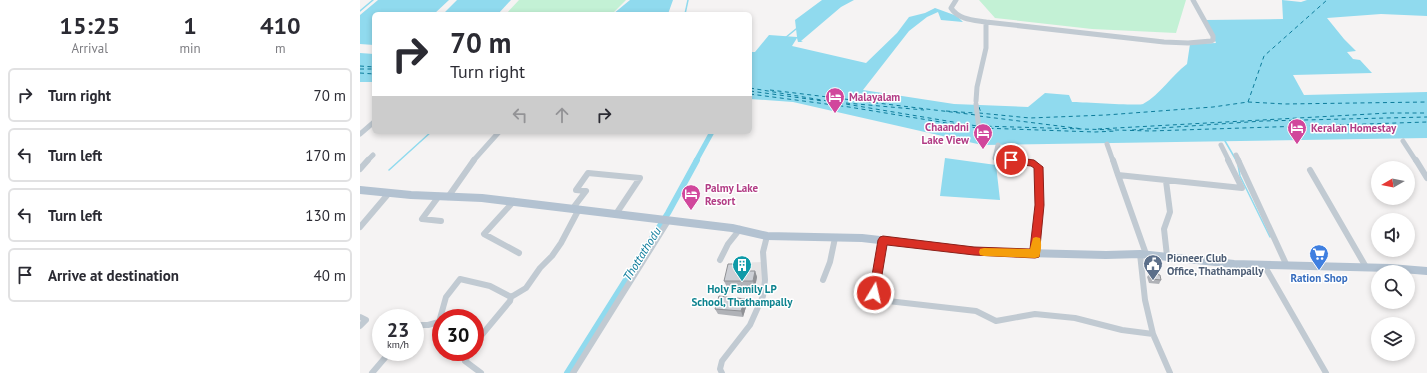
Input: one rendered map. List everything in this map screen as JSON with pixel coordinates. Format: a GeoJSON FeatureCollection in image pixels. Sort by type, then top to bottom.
{"type":"FeatureCollection","features":[{"type":"Feature","properties":{"kind":"main road"},"geometry":{"type":"LineString","coordinates":[[360,190],[514,201],[665,221],[740,229],[767,236],[883,240],[978,251],[1035,254],[1143,254],[1207,262],[1287,266],[1366,267],[1427,271]]}},
{"type":"Feature","properties":{"kind":"street"},"geometry":{"type":"LineString","coordinates":[[956,0],[951,8],[953,12],[961,18],[1035,29],[1129,38],[1179,42],[1211,41],[1213,40],[1213,36],[1193,0]]}},
{"type":"Feature","properties":{"kind":"street"},"geometry":{"type":"LineString","coordinates":[[980,138],[976,102],[977,87],[981,78],[986,43],[986,22]]}},
{"type":"Feature","properties":{"kind":"street"},"geometry":{"type":"LineString","coordinates":[[360,134],[372,124]]}},
{"type":"Feature","properties":{"kind":"street"},"geometry":{"type":"LineString","coordinates":[[448,196],[478,154],[497,134]]}},
{"type":"Feature","properties":{"kind":"street"},"geometry":{"type":"LineString","coordinates":[[1403,141],[1427,178]]}},
{"type":"Feature","properties":{"kind":"street"},"geometry":{"type":"LineString","coordinates":[[1107,144],[1143,254],[1145,300],[1153,334],[1170,373]]}},
{"type":"Feature","properties":{"kind":"street"},"geometry":{"type":"LineString","coordinates":[[998,145],[995,158],[1034,163],[1038,167],[1039,205],[1035,254]]}},
{"type":"Feature","properties":{"kind":"street"},"geometry":{"type":"LineString","coordinates":[[1118,175],[1242,188],[1221,145]]}},
{"type":"Feature","properties":{"kind":"street"},"geometry":{"type":"LineString","coordinates":[[360,169],[374,155]]}},
{"type":"Feature","properties":{"kind":"street"},"geometry":{"type":"LineString","coordinates":[[1236,155],[1287,266]]}},
{"type":"Feature","properties":{"kind":"street"},"geometry":{"type":"LineString","coordinates":[[1310,170],[1366,267]]}},
{"type":"Feature","properties":{"kind":"street"},"geometry":{"type":"LineString","coordinates":[[484,332],[510,301],[511,297],[526,288],[540,268],[561,244],[576,209],[586,191],[576,190],[588,173],[640,178],[616,214]]}},
{"type":"Feature","properties":{"kind":"street"},"geometry":{"type":"LineString","coordinates":[[1166,181],[1170,212],[1164,229],[1166,256]]}},
{"type":"Feature","properties":{"kind":"street"},"geometry":{"type":"LineString","coordinates":[[360,227],[389,193]]}},
{"type":"Feature","properties":{"kind":"street"},"geometry":{"type":"LineString","coordinates":[[439,196],[422,219],[441,221]]}},
{"type":"Feature","properties":{"kind":"street"},"geometry":{"type":"LineString","coordinates":[[514,201],[484,234],[519,253]]}},
{"type":"Feature","properties":{"kind":"street"},"geometry":{"type":"LineString","coordinates":[[573,373],[665,221]]}},
{"type":"Feature","properties":{"kind":"street"},"geometry":{"type":"LineString","coordinates":[[720,260],[728,244],[740,229]]}},
{"type":"Feature","properties":{"kind":"street"},"geometry":{"type":"LineString","coordinates":[[722,373],[720,369],[722,361],[750,325],[763,296],[766,280],[763,252],[767,236]]}},
{"type":"Feature","properties":{"kind":"street"},"geometry":{"type":"LineString","coordinates":[[823,280],[830,262],[836,238]]}},
{"type":"Feature","properties":{"kind":"street"},"geometry":{"type":"LineString","coordinates":[[883,240],[874,293],[879,300],[976,311],[996,321],[1035,314],[1075,318],[1122,330],[1153,334]]}},
{"type":"Feature","properties":{"kind":"street"},"geometry":{"type":"LineString","coordinates":[[1264,265],[1326,373]]}},
{"type":"Feature","properties":{"kind":"street"},"geometry":{"type":"LineString","coordinates":[[424,325],[439,322],[446,297],[460,279],[490,286],[511,297]]}},
{"type":"Feature","properties":{"kind":"street"},"geometry":{"type":"LineString","coordinates":[[360,317],[366,320],[360,326]]}},
{"type":"Feature","properties":{"kind":"street"},"geometry":{"type":"LineString","coordinates":[[372,373],[382,361]]}},
{"type":"Feature","properties":{"kind":"street"},"geometry":{"type":"LineString","coordinates":[[466,361],[481,373]]}},
{"type":"Feature","properties":{"kind":"shaded area"},"geometry":{"type":"Polygon","coordinates":[[[765,262],[761,291],[725,292],[731,263],[765,262]]]}},
{"type":"Feature","properties":{"kind":"green space"},"geometry":{"type":"Polygon","coordinates":[[[519,0],[626,0],[614,12],[508,12],[519,0]]]}},
{"type":"Feature","properties":{"kind":"green space"},"geometry":{"type":"Polygon","coordinates":[[[979,0],[1186,0],[1176,33],[1092,29],[995,18],[979,0]]]}},
{"type":"Feature","properties":{"kind":"water"},"geometry":{"type":"Polygon","coordinates":[[[378,0],[449,0],[436,12],[372,12],[372,45],[360,44],[360,15],[378,0]]]}},
{"type":"Feature","properties":{"kind":"water"},"geometry":{"type":"Polygon","coordinates":[[[457,0],[511,0],[500,12],[445,12],[457,0]]]}},
{"type":"Feature","properties":{"kind":"water"},"geometry":{"type":"Polygon","coordinates":[[[630,0],[673,0],[669,12],[615,12],[630,0]]]}},
{"type":"Feature","properties":{"kind":"water"},"geometry":{"type":"Polygon","coordinates":[[[822,0],[854,0],[841,7],[801,41],[803,42],[798,42],[797,38],[792,46],[866,63],[897,33],[909,17],[925,13],[935,8],[957,16],[963,22],[941,20],[938,12],[927,17],[909,31],[863,90],[954,104],[1028,107],[1045,93],[1069,95],[1072,102],[1143,104],[1161,90],[1187,64],[1190,44],[1216,43],[1206,20],[1283,19],[1282,0],[1301,2],[1307,0],[1427,0],[1427,16],[1381,14],[1327,18],[1356,51],[1347,52],[1353,59],[1360,60],[1372,73],[1293,75],[1304,95],[1427,92],[1427,138],[982,145],[793,102],[752,99],[752,52],[755,52],[769,35],[797,37],[795,20],[822,0]]]}},
{"type":"Feature","properties":{"kind":"water"},"geometry":{"type":"Polygon","coordinates":[[[360,53],[372,54],[372,82],[360,82],[360,53]]]}},
{"type":"Feature","properties":{"kind":"water"},"geometry":{"type":"Polygon","coordinates":[[[945,158],[996,165],[1000,200],[940,196],[945,158]]]}},
{"type":"Feature","properties":{"kind":"building"},"geometry":{"type":"Polygon","coordinates":[[[728,264],[737,264],[735,271],[755,271],[753,281],[724,281],[728,264]]]}},
{"type":"Feature","properties":{"kind":"building"},"geometry":{"type":"Polygon","coordinates":[[[1150,273],[1160,275],[1161,280],[1151,279],[1150,273]]]}},
{"type":"Feature","properties":{"kind":"building"},"geometry":{"type":"Polygon","coordinates":[[[719,296],[745,299],[741,311],[715,309],[719,296]]]}},
{"type":"Feature","properties":{"kind":"waterway"},"geometry":{"type":"LineString","coordinates":[[360,11],[373,0]]}},
{"type":"Feature","properties":{"kind":"waterway"},"geometry":{"type":"LineString","coordinates":[[685,12],[688,0]]}},
{"type":"Feature","properties":{"kind":"waterway"},"geometry":{"type":"LineString","coordinates":[[785,38],[796,29]]}},
{"type":"Feature","properties":{"kind":"waterway"},"geometry":{"type":"LineString","coordinates":[[389,170],[429,134]]}},
{"type":"Feature","properties":{"kind":"waterway","name":"Thottathodu"},"geometry":{"type":"LineString","coordinates":[[696,161],[711,134]]}},
{"type":"Feature","properties":{"kind":"waterway"},"geometry":{"type":"LineString","coordinates":[[1225,141],[1236,160]]}},
{"type":"Feature","properties":{"kind":"waterway","name":"Thottathodu"},"geometry":{"type":"LineString","coordinates":[[567,373],[668,213],[697,160]]}},
{"type":"Feature","properties":{"kind":"waterway"},"geometry":{"type":"LineString","coordinates":[[1238,165],[1240,176],[1270,237]]}},
{"type":"Feature","properties":{"kind":"ferry route"},"geometry":{"type":"LineString","coordinates":[[1248,102],[1264,56],[1327,0]]}},
{"type":"Feature","properties":{"kind":"ferry route"},"geometry":{"type":"LineString","coordinates":[[360,66],[372,67]]}},
{"type":"Feature","properties":{"kind":"ferry route"},"geometry":{"type":"LineString","coordinates":[[360,69],[372,69]]}},
{"type":"Feature","properties":{"kind":"ferry route"},"geometry":{"type":"LineString","coordinates":[[360,73],[372,74]]}},
{"type":"Feature","properties":{"kind":"ferry route"},"geometry":{"type":"LineString","coordinates":[[752,88],[977,126]]}},
{"type":"Feature","properties":{"kind":"ferry route"},"geometry":{"type":"LineString","coordinates":[[770,90],[976,115]]}},
{"type":"Feature","properties":{"kind":"ferry route"},"geometry":{"type":"LineString","coordinates":[[752,91],[823,101]]}},
{"type":"Feature","properties":{"kind":"ferry route"},"geometry":{"type":"LineString","coordinates":[[752,94],[849,107],[977,128]]}},
{"type":"Feature","properties":{"kind":"ferry route"},"geometry":{"type":"LineString","coordinates":[[979,113],[1030,118],[1106,115],[1213,107],[1248,102]]}},
{"type":"Feature","properties":{"kind":"ferry route"},"geometry":{"type":"LineString","coordinates":[[1248,102],[1285,104],[1427,102]]}},
{"type":"Feature","properties":{"kind":"ferry route"},"geometry":{"type":"LineString","coordinates":[[846,103],[924,110]]}},
{"type":"Feature","properties":{"kind":"ferry route"},"geometry":{"type":"LineString","coordinates":[[979,107],[981,113]]}},
{"type":"Feature","properties":{"kind":"ferry route"},"geometry":{"type":"LineString","coordinates":[[946,111],[974,113]]}},
{"type":"Feature","properties":{"kind":"ferry route"},"geometry":{"type":"LineString","coordinates":[[1098,129],[1389,113],[1427,113]]}},
{"type":"Feature","properties":{"kind":"ferry route"},"geometry":{"type":"LineString","coordinates":[[979,116],[1083,129]]}},
{"type":"Feature","properties":{"kind":"ferry route"},"geometry":{"type":"LineString","coordinates":[[1132,130],[1263,121],[1427,117]]}},
{"type":"Feature","properties":{"kind":"ferry route"},"geometry":{"type":"LineString","coordinates":[[980,126],[1150,131],[1427,122]]}},
{"type":"Feature","properties":{"kind":"ferry route"},"geometry":{"type":"LineString","coordinates":[[982,128],[1095,132],[1117,131]]}},
{"type":"Feature","properties":{"kind":"slow traffic"},"geometry":{"type":"LineString","coordinates":[[984,252],[1035,254],[1036,241]]}},
{"type":"Feature","properties":{"kind":"place","name":"Malayalam"},"geometry":{"type":"Point","coordinates":[835,114]}},
{"type":"Feature","properties":{"kind":"place","name":"Keralan Homestay"},"geometry":{"type":"Point","coordinates":[1297,145]}},
{"type":"Feature","properties":{"kind":"place","name":"Chaandni Lake View"},"geometry":{"type":"Point","coordinates":[983,150]}},
{"type":"Feature","properties":{"kind":"place","name":"Palmy Lake Resort"},"geometry":{"type":"Point","coordinates":[691,211]}},
{"type":"Feature","properties":{"kind":"place","name":"Ration Shop"},"geometry":{"type":"Point","coordinates":[1319,271]}},
{"type":"Feature","properties":{"kind":"place","name":"Pioneer Club Office, Thathampally"},"geometry":{"type":"Point","coordinates":[1153,281]}},
{"type":"Feature","properties":{"kind":"place","name":"Holy Family LP School, Thathampally"},"geometry":{"type":"Point","coordinates":[742,282]}},
{"type":"Feature","properties":{"kind":"route"},"geometry":{"type":"LineString","coordinates":[[874,293],[883,240],[952,249],[1035,254],[1039,205],[1038,167],[1034,163],[1011,160]]}}]}
